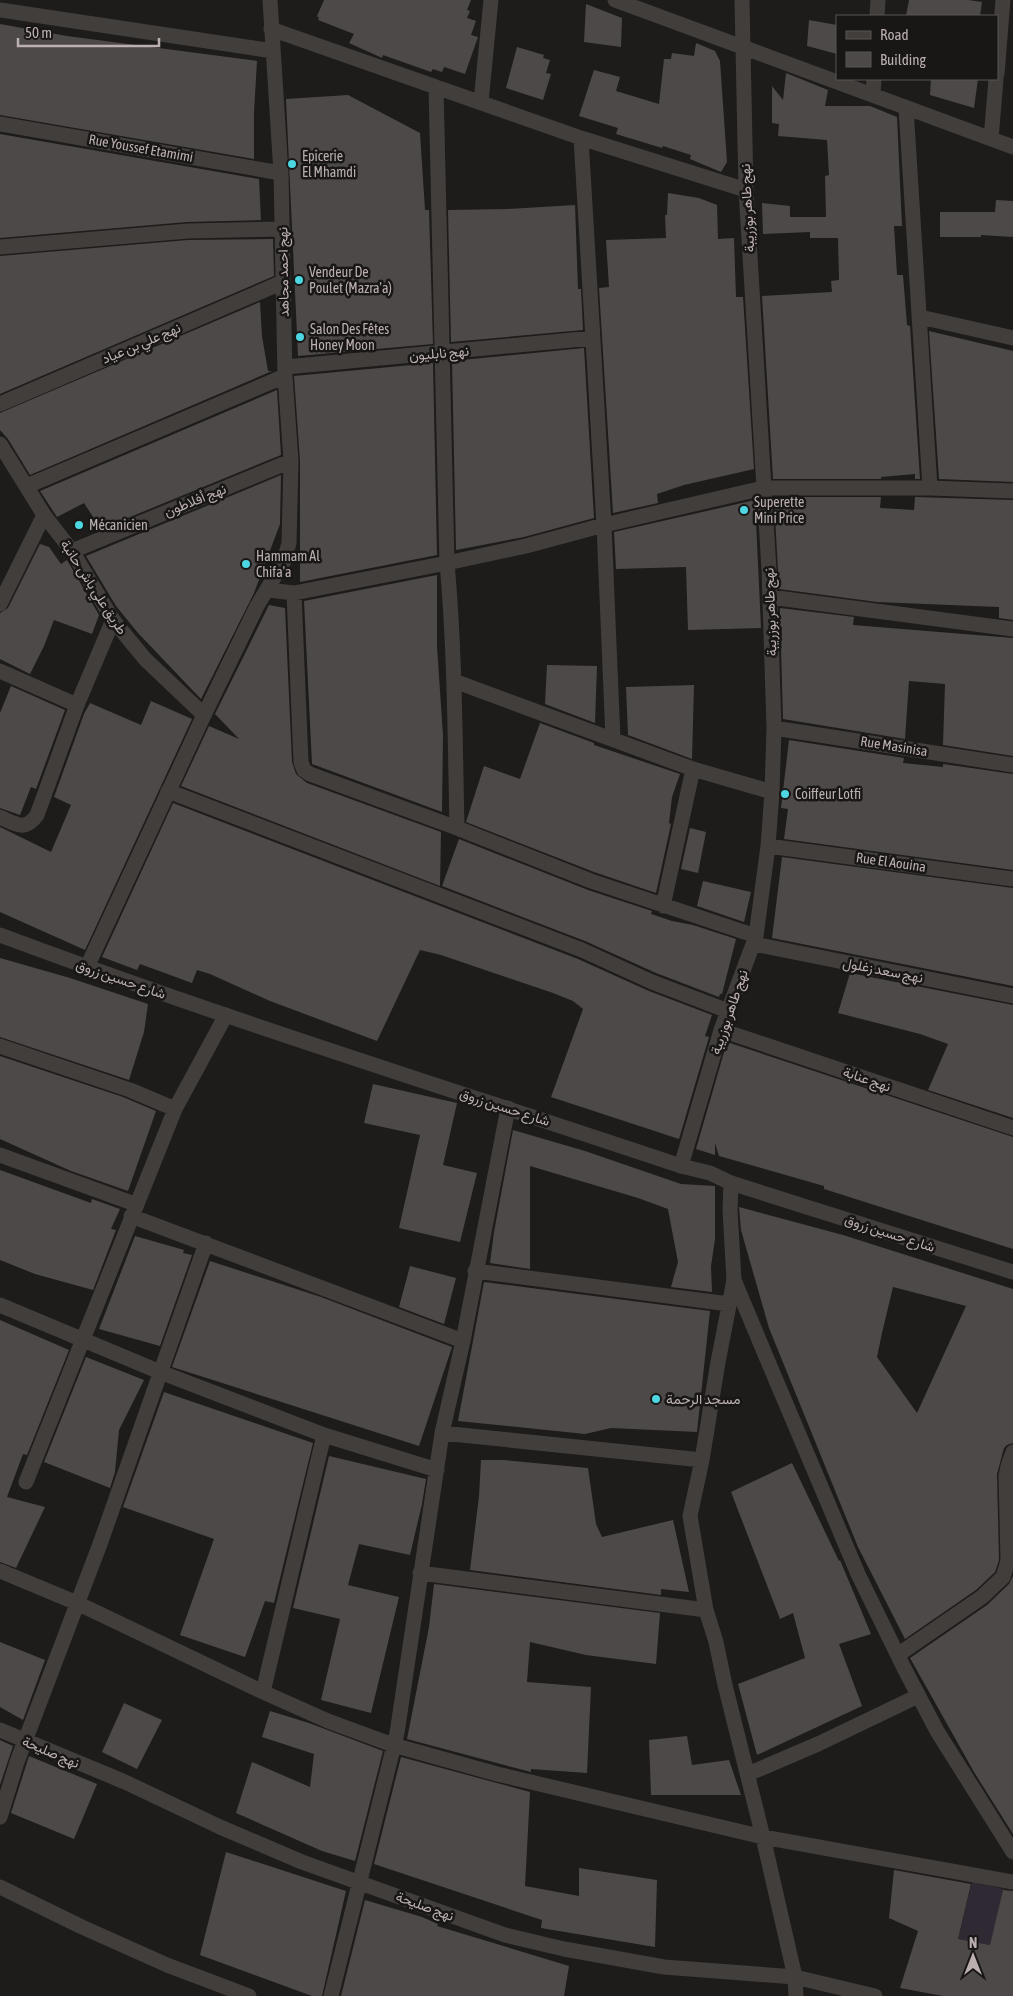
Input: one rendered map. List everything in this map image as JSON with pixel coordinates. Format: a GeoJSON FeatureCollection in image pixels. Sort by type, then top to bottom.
{"type":"FeatureCollection","features":[{"type":"Feature","properties":{"kind":"street","name":"نهج احمد مجاهد"},"geometry":{"type":"LineString","coordinates":[[87,968],[204,715],[257,606],[284,561],[289,544],[291,461],[285,372],[283,229],[270,0]]}},
{"type":"Feature","properties":{"kind":"street"},"geometry":{"type":"LineString","coordinates":[[480,102],[491,0]]}},
{"type":"Feature","properties":{"kind":"street"},"geometry":{"type":"LineString","coordinates":[[615,0],[1013,147]]}},
{"type":"Feature","properties":{"kind":"street","name":"نهج طاهر بوزريبة"},"geometry":{"type":"LineString","coordinates":[[681,1166],[721,1030],[755,940],[768,846],[772,792],[774,728],[770,596],[746,190],[742,0]]}},
{"type":"Feature","properties":{"kind":"street"},"geometry":{"type":"LineString","coordinates":[[877,15],[878,0]]}},
{"type":"Feature","properties":{"kind":"street"},"geometry":{"type":"LineString","coordinates":[[998,62],[1003,0]]}},
{"type":"Feature","properties":{"kind":"street"},"geometry":{"type":"LineString","coordinates":[[0,10],[273,51]]}},
{"type":"Feature","properties":{"kind":"street"},"geometry":{"type":"LineString","coordinates":[[271,29],[581,138],[746,190]]}},
{"type":"Feature","properties":{"kind":"street"},"geometry":{"type":"LineString","coordinates":[[873,95],[874,80]]}},
{"type":"Feature","properties":{"kind":"street"},"geometry":{"type":"LineString","coordinates":[[991,139],[996,80]]}},
{"type":"Feature","properties":{"kind":"street"},"geometry":{"type":"LineString","coordinates":[[436,87],[435,124],[446,563],[451,609],[454,681],[457,828]]}},
{"type":"Feature","properties":{"kind":"street"},"geometry":{"type":"LineString","coordinates":[[906,108],[930,488]]}},
{"type":"Feature","properties":{"kind":"street","name":"Rue Youssef Etamimi"},"geometry":{"type":"LineString","coordinates":[[0,124],[281,172]]}},
{"type":"Feature","properties":{"kind":"street"},"geometry":{"type":"LineString","coordinates":[[581,138],[604,525],[613,739]]}},
{"type":"Feature","properties":{"kind":"street"},"geometry":{"type":"LineString","coordinates":[[0,247],[188,231],[283,229]]}},
{"type":"Feature","properties":{"kind":"street","name":"نهج علي بن عياد"},"geometry":{"type":"LineString","coordinates":[[0,404],[283,282]]}},
{"type":"Feature","properties":{"kind":"street"},"geometry":{"type":"LineString","coordinates":[[920,317],[1013,338]]}},
{"type":"Feature","properties":{"kind":"street","name":"نهج نابليون"},"geometry":{"type":"LineString","coordinates":[[27,486],[285,372],[593,338]]}},
{"type":"Feature","properties":{"kind":"street","name":"طريق علي باش حانبة"},"geometry":{"type":"LineString","coordinates":[[0,444],[44,515],[72,551],[113,620],[145,659],[204,715]]}},
{"type":"Feature","properties":{"kind":"street","name":"نهج أفلاطون"},"geometry":{"type":"LineString","coordinates":[[72,551],[291,461]]}},
{"type":"Feature","properties":{"kind":"street"},"geometry":{"type":"LineString","coordinates":[[268,590],[294,593],[446,563],[526,546],[604,525],[763,488],[930,488],[1013,491]]}},
{"type":"Feature","properties":{"kind":"street"},"geometry":{"type":"LineString","coordinates":[[0,604],[44,515]]}},
{"type":"Feature","properties":{"kind":"street","name":"نهج سعد زغلول"},"geometry":{"type":"LineString","coordinates":[[294,593],[300,762],[304,770],[316,778],[457,828],[591,881],[755,940],[1013,996]]}},
{"type":"Feature","properties":{"kind":"street"},"geometry":{"type":"LineString","coordinates":[[770,596],[1013,629]]}},
{"type":"Feature","properties":{"kind":"street"},"geometry":{"type":"LineString","coordinates":[[0,817],[18,825],[26,826],[37,815],[77,705],[113,620]]}},
{"type":"Feature","properties":{"kind":"street"},"geometry":{"type":"LineString","coordinates":[[0,671],[77,705]]}},
{"type":"Feature","properties":{"kind":"street"},"geometry":{"type":"LineString","coordinates":[[454,681],[693,769],[772,792]]}},
{"type":"Feature","properties":{"kind":"street","name":"Rue Masinisa"},"geometry":{"type":"LineString","coordinates":[[774,728],[1013,765]]}},
{"type":"Feature","properties":{"kind":"street"},"geometry":{"type":"LineString","coordinates":[[663,906],[693,769]]}},
{"type":"Feature","properties":{"kind":"street"},"geometry":{"type":"LineString","coordinates":[[168,791],[573,947],[652,982],[728,1011]]}},
{"type":"Feature","properties":{"kind":"street","name":"Rue El Aouina"},"geometry":{"type":"LineString","coordinates":[[768,846],[1013,879]]}},
{"type":"Feature","properties":{"kind":"street","name":"شارع حسين زروق"},"geometry":{"type":"LineString","coordinates":[[0,935],[87,968],[681,1166],[710,1174],[732,1183],[1013,1272]]}},
{"type":"Feature","properties":{"kind":"street"},"geometry":{"type":"LineString","coordinates":[[26,1482],[133,1210],[175,1109],[226,1014]]}},
{"type":"Feature","properties":{"kind":"street","name":"نهج عنابة"},"geometry":{"type":"LineString","coordinates":[[721,1030],[1013,1128]]}},
{"type":"Feature","properties":{"kind":"street"},"geometry":{"type":"LineString","coordinates":[[0,1046],[130,1090],[175,1109]]}},
{"type":"Feature","properties":{"kind":"street"},"geometry":{"type":"LineString","coordinates":[[331,1996],[397,1732],[442,1433],[463,1341],[475,1270],[508,1108]]}},
{"type":"Feature","properties":{"kind":"street"},"geometry":{"type":"LineString","coordinates":[[0,1155],[133,1210],[206,1243],[463,1341]]}},
{"type":"Feature","properties":{"kind":"street"},"geometry":{"type":"LineString","coordinates":[[732,1183],[730,1210],[734,1280],[702,1460],[690,1516],[706,1610],[716,1642],[725,1685],[764,1837],[795,1978],[796,1996]]}},
{"type":"Feature","properties":{"kind":"street"},"geometry":{"type":"LineString","coordinates":[[0,1817],[25,1742],[100,1544],[206,1243]]}},
{"type":"Feature","properties":{"kind":"street"},"geometry":{"type":"LineString","coordinates":[[475,1270],[729,1304]]}},
{"type":"Feature","properties":{"kind":"street"},"geometry":{"type":"LineString","coordinates":[[734,1280],[858,1574],[937,1731],[1013,1852]]}},
{"type":"Feature","properties":{"kind":"street"},"geometry":{"type":"LineString","coordinates":[[0,1305],[160,1372],[324,1435],[437,1470]]}},
{"type":"Feature","properties":{"kind":"street"},"geometry":{"type":"LineString","coordinates":[[442,1433],[702,1460]]}},
{"type":"Feature","properties":{"kind":"street"},"geometry":{"type":"LineString","coordinates":[[263,1692],[324,1435]]}},
{"type":"Feature","properties":{"kind":"street"},"geometry":{"type":"LineString","coordinates":[[899,1654],[982,1597],[1003,1577],[1008,1561],[1006,1476],[1013,1452]]}},
{"type":"Feature","properties":{"kind":"street"},"geometry":{"type":"LineString","coordinates":[[0,1572],[77,1603],[328,1721],[393,1745],[515,1778],[764,1837],[1013,1882]]}},
{"type":"Feature","properties":{"kind":"street"},"geometry":{"type":"LineString","coordinates":[[420,1573],[706,1610]]}},
{"type":"Feature","properties":{"kind":"street"},"geometry":{"type":"LineString","coordinates":[[748,1774],[818,1744],[918,1696]]}},
{"type":"Feature","properties":{"kind":"street","name":"نهج صليحة"},"geometry":{"type":"LineString","coordinates":[[0,1730],[125,1782],[220,1827],[302,1862],[505,1935],[564,1949],[664,1967],[795,1978],[875,1996]]}},
{"type":"Feature","properties":{"kind":"street"},"geometry":{"type":"LineString","coordinates":[[0,1887],[82,1927],[167,1965],[249,1996]]}},
{"type":"Feature","properties":{"kind":"shaded area"},"geometry":{"type":"Polygon","coordinates":[[[972,1882],[1004,1889],[990,1945],[958,1939],[972,1882]]]}},
{"type":"Feature","properties":{"kind":"building"},"geometry":{"type":"Polygon","coordinates":[[[324,0],[471,0],[467,10],[470,11],[467,18],[476,21],[471,35],[478,37],[465,74],[444,67],[442,72],[433,69],[431,72],[383,55],[382,58],[349,43],[354,34],[318,20],[317,16],[324,0]]]}},
{"type":"Feature","properties":{"kind":"building"},"geometry":{"type":"Polygon","coordinates":[[[909,0],[968,0],[982,2],[980,15],[906,15],[909,0]]]}},
{"type":"Feature","properties":{"kind":"building"},"geometry":{"type":"Polygon","coordinates":[[[586,4],[622,18],[621,47],[584,42],[586,4]]]}},
{"type":"Feature","properties":{"kind":"building"},"geometry":{"type":"Polygon","coordinates":[[[809,20],[836,25],[836,54],[807,46],[809,20]]]}},
{"type":"Feature","properties":{"kind":"building"},"geometry":{"type":"Polygon","coordinates":[[[0,24],[67,36],[257,61],[254,159],[0,115],[0,24]]]}},
{"type":"Feature","properties":{"kind":"building"},"geometry":{"type":"Polygon","coordinates":[[[696,43],[715,51],[720,61],[727,162],[721,172],[690,159],[691,155],[616,134],[618,128],[579,116],[594,70],[620,77],[616,91],[659,104],[664,59],[671,59],[672,53],[694,56],[696,43]]]}},
{"type":"Feature","properties":{"kind":"building"},"geometry":{"type":"Polygon","coordinates":[[[517,47],[544,55],[543,58],[550,60],[546,73],[551,74],[543,100],[506,88],[517,47]]]}},
{"type":"Feature","properties":{"kind":"building"},"geometry":{"type":"Polygon","coordinates":[[[786,73],[828,90],[825,106],[870,106],[897,117],[902,226],[894,226],[897,275],[903,275],[907,325],[910,326],[920,479],[915,479],[915,474],[881,477],[881,479],[773,479],[762,296],[832,292],[831,281],[839,280],[838,238],[810,238],[810,232],[763,234],[762,203],[790,206],[790,217],[826,217],[825,176],[829,175],[827,140],[778,136],[779,124],[772,123],[772,86],[783,100],[786,73]]]}},
{"type":"Feature","properties":{"kind":"building"},"geometry":{"type":"Polygon","coordinates":[[[931,80],[978,80],[974,108],[930,95],[931,80]]]}},
{"type":"Feature","properties":{"kind":"building"},"geometry":{"type":"Polygon","coordinates":[[[348,95],[420,133],[425,210],[429,210],[433,344],[298,356],[286,99],[348,95]]]}},
{"type":"Feature","properties":{"kind":"building"},"geometry":{"type":"Polygon","coordinates":[[[0,134],[259,179],[261,220],[187,222],[0,238],[0,134]]]}},
{"type":"Feature","properties":{"kind":"building"},"geometry":{"type":"Polygon","coordinates":[[[668,193],[699,198],[717,205],[718,239],[734,238],[736,297],[743,297],[754,469],[684,485],[657,494],[658,503],[613,513],[599,288],[609,287],[606,240],[666,238],[665,215],[667,215],[668,193]]]}},
{"type":"Feature","properties":{"kind":"building"},"geometry":{"type":"Polygon","coordinates":[[[996,200],[1013,201],[1013,237],[981,235],[981,237],[940,237],[940,212],[995,212],[996,200]]]}},
{"type":"Feature","properties":{"kind":"building"},"geometry":{"type":"Polygon","coordinates":[[[575,205],[578,289],[581,289],[583,330],[451,342],[448,210],[575,205]]]}},
{"type":"Feature","properties":{"kind":"building"},"geometry":{"type":"Polygon","coordinates":[[[273,239],[274,276],[0,394],[0,256],[188,240],[273,239]]]}},
{"type":"Feature","properties":{"kind":"building"},"geometry":{"type":"Polygon","coordinates":[[[260,302],[262,336],[268,371],[272,371],[30,475],[8,439],[0,430],[0,413],[260,302]]]}},
{"type":"Feature","properties":{"kind":"building"},"geometry":{"type":"Polygon","coordinates":[[[929,331],[1013,351],[1013,482],[939,479],[929,331]]]}},
{"type":"Feature","properties":{"kind":"building"},"geometry":{"type":"Polygon","coordinates":[[[584,348],[594,518],[524,537],[456,550],[452,361],[584,348]]]}},
{"type":"Feature","properties":{"kind":"building"},"geometry":{"type":"Polygon","coordinates":[[[433,363],[437,555],[300,582],[300,461],[294,376],[433,363]]]}},
{"type":"Feature","properties":{"kind":"building"},"geometry":{"type":"Polygon","coordinates":[[[277,390],[281,455],[101,529],[84,503],[57,517],[40,491],[277,390]]]}},
{"type":"Feature","properties":{"kind":"building"},"geometry":{"type":"Polygon","coordinates":[[[281,475],[280,524],[254,593],[201,699],[138,633],[116,606],[86,556],[281,475]]]}},
{"type":"Feature","properties":{"kind":"building"},"geometry":{"type":"Polygon","coordinates":[[[774,497],[881,497],[880,508],[914,510],[915,497],[1013,500],[1013,620],[999,618],[999,607],[877,602],[779,589],[774,497]]]}},
{"type":"Feature","properties":{"kind":"building"},"geometry":{"type":"Polygon","coordinates":[[[755,500],[761,628],[688,630],[686,567],[616,569],[614,532],[755,500]]]}},
{"type":"Feature","properties":{"kind":"building"},"geometry":{"type":"Polygon","coordinates":[[[40,544],[49,547],[61,564],[67,560],[99,615],[92,634],[54,620],[30,674],[0,659],[0,613],[8,608],[40,544]]]}},
{"type":"Feature","properties":{"kind":"building"},"geometry":{"type":"Polygon","coordinates":[[[437,575],[437,647],[443,735],[442,812],[312,764],[304,601],[437,575]]]}},
{"type":"Feature","properties":{"kind":"building"},"geometry":{"type":"Polygon","coordinates":[[[269,605],[285,608],[292,762],[296,774],[307,783],[441,832],[440,886],[181,786],[209,726],[239,739],[215,714],[269,605]]]}},
{"type":"Feature","properties":{"kind":"building"},"geometry":{"type":"Polygon","coordinates":[[[780,608],[854,617],[853,625],[1013,638],[1013,756],[943,745],[945,684],[909,681],[905,739],[783,719],[780,608]]]}},
{"type":"Feature","properties":{"kind":"building"},"geometry":{"type":"Polygon","coordinates":[[[547,665],[597,666],[595,723],[545,704],[547,665]]]}},
{"type":"Feature","properties":{"kind":"building"},"geometry":{"type":"Polygon","coordinates":[[[694,685],[692,759],[628,735],[626,687],[694,685]]]}},
{"type":"Feature","properties":{"kind":"building"},"geometry":{"type":"Polygon","coordinates":[[[11,686],[65,710],[36,789],[31,787],[20,815],[0,808],[0,713],[11,686]]]}},
{"type":"Feature","properties":{"kind":"building"},"geometry":{"type":"Polygon","coordinates":[[[151,701],[192,719],[85,950],[0,912],[0,827],[51,852],[71,805],[54,797],[84,714],[90,703],[141,725],[151,701]]]}},
{"type":"Feature","properties":{"kind":"building"},"geometry":{"type":"Polygon","coordinates":[[[540,723],[594,743],[594,745],[680,774],[672,797],[669,823],[671,824],[656,893],[594,872],[466,822],[484,766],[520,779],[540,723]]]}},
{"type":"Feature","properties":{"kind":"building"},"geometry":{"type":"Polygon","coordinates":[[[789,740],[904,758],[903,763],[943,767],[943,764],[1013,774],[1013,870],[784,839],[788,809],[781,808],[789,740]]]}},
{"type":"Feature","properties":{"kind":"building"},"geometry":{"type":"Polygon","coordinates":[[[173,803],[578,959],[649,991],[712,1015],[705,1036],[709,1037],[679,1139],[551,1097],[583,1009],[573,1001],[553,993],[441,955],[420,950],[377,1041],[270,1001],[197,970],[192,983],[140,964],[137,970],[102,957],[173,803]]]}},
{"type":"Feature","properties":{"kind":"building"},"geometry":{"type":"Polygon","coordinates":[[[690,828],[706,832],[698,873],[681,869],[690,828]]]}},
{"type":"Feature","properties":{"kind":"building"},"geometry":{"type":"Polygon","coordinates":[[[459,839],[588,890],[652,911],[651,914],[736,939],[722,994],[719,997],[656,973],[585,941],[442,886],[459,839]]]}},
{"type":"Feature","properties":{"kind":"building"},"geometry":{"type":"Polygon","coordinates":[[[782,857],[1013,888],[1013,986],[772,938],[782,857]]]}},
{"type":"Feature","properties":{"kind":"building"},"geometry":{"type":"Polygon","coordinates":[[[703,881],[751,892],[744,922],[697,906],[703,881]]]}},
{"type":"Feature","properties":{"kind":"building"},"geometry":{"type":"Polygon","coordinates":[[[0,958],[70,978],[148,1004],[144,1032],[129,1080],[0,1037],[0,958]]]}},
{"type":"Feature","properties":{"kind":"building"},"geometry":{"type":"Polygon","coordinates":[[[850,973],[1013,1005],[1013,1118],[928,1090],[948,1044],[920,1034],[838,1013],[850,973]]]}},
{"type":"Feature","properties":{"kind":"building"},"geometry":{"type":"Polygon","coordinates":[[[727,1042],[1013,1137],[1013,1249],[824,1189],[824,1186],[719,1156],[715,1143],[715,1155],[696,1149],[727,1042]]]}},
{"type":"Feature","properties":{"kind":"building"},"geometry":{"type":"Polygon","coordinates":[[[0,1056],[123,1097],[156,1111],[128,1191],[71,1171],[0,1139],[0,1056]]]}},
{"type":"Feature","properties":{"kind":"building"},"geometry":{"type":"Polygon","coordinates":[[[373,1084],[457,1103],[443,1165],[477,1173],[460,1242],[399,1228],[420,1135],[364,1123],[373,1084]]]}},
{"type":"Feature","properties":{"kind":"building"},"geometry":{"type":"Polygon","coordinates":[[[513,1130],[585,1151],[681,1184],[715,1186],[715,1239],[711,1266],[712,1292],[671,1287],[678,1262],[668,1209],[638,1198],[530,1166],[530,1269],[490,1263],[513,1130]]]}},
{"type":"Feature","properties":{"kind":"building"},"geometry":{"type":"Polygon","coordinates":[[[0,1170],[91,1203],[92,1199],[120,1209],[111,1229],[116,1230],[93,1290],[35,1274],[0,1260],[0,1170]]]}},
{"type":"Feature","properties":{"kind":"building"},"geometry":{"type":"Polygon","coordinates":[[[739,1207],[843,1235],[1013,1289],[1013,1443],[1004,1448],[997,1474],[999,1560],[995,1572],[976,1590],[905,1639],[858,1547],[769,1328],[741,1230],[739,1207]],[[893,1287],[877,1357],[917,1413],[966,1306],[893,1287]]]}},
{"type":"Feature","properties":{"kind":"building"},"geometry":{"type":"Polygon","coordinates":[[[135,1236],[184,1250],[183,1253],[192,1255],[160,1346],[99,1329],[135,1236]]]}},
{"type":"Feature","properties":{"kind":"building"},"geometry":{"type":"Polygon","coordinates":[[[210,1261],[321,1297],[452,1347],[419,1446],[172,1367],[210,1261]]]}},
{"type":"Feature","properties":{"kind":"building"},"geometry":{"type":"Polygon","coordinates":[[[410,1266],[456,1278],[444,1324],[399,1307],[410,1266]]]}},
{"type":"Feature","properties":{"kind":"building"},"geometry":{"type":"Polygon","coordinates":[[[484,1282],[710,1311],[697,1432],[611,1428],[585,1434],[458,1421],[484,1282]]]}},
{"type":"Feature","properties":{"kind":"building"},"geometry":{"type":"Polygon","coordinates":[[[0,1320],[69,1350],[27,1455],[23,1454],[7,1497],[45,1507],[16,1568],[0,1562],[0,1320]]]}},
{"type":"Feature","properties":{"kind":"building"},"geometry":{"type":"Polygon","coordinates":[[[86,1357],[144,1380],[119,1430],[115,1472],[110,1488],[44,1462],[86,1357]]]}},
{"type":"Feature","properties":{"kind":"building"},"geometry":{"type":"Polygon","coordinates":[[[164,1392],[313,1443],[274,1603],[265,1601],[245,1657],[180,1635],[214,1539],[123,1507],[164,1392]]]}},
{"type":"Feature","properties":{"kind":"building"},"geometry":{"type":"Polygon","coordinates":[[[329,1456],[426,1479],[410,1555],[359,1544],[348,1585],[399,1597],[371,1713],[321,1700],[340,1619],[293,1608],[329,1456]]]}},
{"type":"Feature","properties":{"kind":"building"},"geometry":{"type":"Polygon","coordinates":[[[481,1460],[504,1460],[588,1468],[596,1524],[602,1537],[673,1520],[689,1592],[661,1589],[661,1595],[470,1570],[479,1496],[481,1460]]]}},
{"type":"Feature","properties":{"kind":"building"},"geometry":{"type":"Polygon","coordinates":[[[792,1463],[840,1560],[871,1634],[839,1644],[862,1706],[757,1755],[738,1684],[805,1658],[793,1613],[780,1619],[731,1492],[792,1463]]]}},
{"type":"Feature","properties":{"kind":"building"},"geometry":{"type":"Polygon","coordinates":[[[1013,1576],[1013,1834],[974,1772],[910,1658],[987,1605],[1009,1584],[1013,1576]]]}},
{"type":"Feature","properties":{"kind":"building"},"geometry":{"type":"Polygon","coordinates":[[[434,1584],[660,1613],[656,1664],[586,1655],[530,1642],[527,1682],[591,1687],[587,1773],[531,1769],[531,1772],[407,1739],[429,1627],[434,1584]]]}},
{"type":"Feature","properties":{"kind":"building"},"geometry":{"type":"Polygon","coordinates":[[[0,1642],[45,1660],[23,1720],[0,1707],[0,1642]]]}},
{"type":"Feature","properties":{"kind":"building"},"geometry":{"type":"Polygon","coordinates":[[[124,1703],[162,1720],[137,1769],[102,1752],[124,1703]]]}},
{"type":"Feature","properties":{"kind":"building"},"geometry":{"type":"Polygon","coordinates":[[[270,1711],[309,1723],[383,1751],[355,1861],[322,1851],[236,1813],[252,1762],[310,1787],[314,1754],[262,1737],[270,1711]]]}},
{"type":"Feature","properties":{"kind":"building"},"geometry":{"type":"Polygon","coordinates":[[[687,1736],[692,1765],[729,1760],[741,1795],[651,1795],[649,1740],[687,1736]]]}},
{"type":"Feature","properties":{"kind":"building"},"geometry":{"type":"Polygon","coordinates":[[[0,1740],[13,1746],[0,1785],[0,1740]]]}},
{"type":"Feature","properties":{"kind":"building"},"geometry":{"type":"Polygon","coordinates":[[[29,1756],[97,1784],[74,1839],[11,1813],[29,1756]]]}},
{"type":"Feature","properties":{"kind":"building"},"geometry":{"type":"Polygon","coordinates":[[[401,1757],[530,1792],[525,1886],[579,1896],[579,1868],[657,1880],[655,1947],[541,1928],[542,1920],[374,1864],[401,1757]]]}},
{"type":"Feature","properties":{"kind":"building"},"geometry":{"type":"Polygon","coordinates":[[[226,1852],[346,1891],[322,1996],[312,1996],[200,1955],[226,1852]]]}},
{"type":"Feature","properties":{"kind":"building"},"geometry":{"type":"Polygon","coordinates":[[[894,1870],[971,1884],[958,1939],[990,1945],[1003,1890],[1013,1891],[1013,1996],[943,1996],[900,1988],[918,1931],[889,1918],[894,1870]]]}},
{"type":"Feature","properties":{"kind":"building"},"geometry":{"type":"Polygon","coordinates":[[[365,1900],[422,1917],[438,1924],[437,1926],[569,1966],[564,1996],[341,1996],[365,1900]]]}},
{"type":"Feature","properties":{"kind":"place","name":"Epicerie El Mhamdi"},"geometry":{"type":"Point","coordinates":[292,164]}},
{"type":"Feature","properties":{"kind":"place","name":"Vendeur De Poulet (Mazra'a)"},"geometry":{"type":"Point","coordinates":[299,280]}},
{"type":"Feature","properties":{"kind":"place","name":"Salon Des Fêtes Honey Moon"},"geometry":{"type":"Point","coordinates":[300,337]}},
{"type":"Feature","properties":{"kind":"place","name":"Superette Mini Price"},"geometry":{"type":"Point","coordinates":[744,510]}},
{"type":"Feature","properties":{"kind":"place","name":"Mécanicien"},"geometry":{"type":"Point","coordinates":[79,525]}},
{"type":"Feature","properties":{"kind":"place","name":"Hammam Al Chifa'a"},"geometry":{"type":"Point","coordinates":[246,564]}},
{"type":"Feature","properties":{"kind":"place","name":"Coiffeur Lotfi"},"geometry":{"type":"Point","coordinates":[785,794]}},
{"type":"Feature","properties":{"kind":"place","name":"مسجد الرحمة"},"geometry":{"type":"Point","coordinates":[656,1399]}}]}
